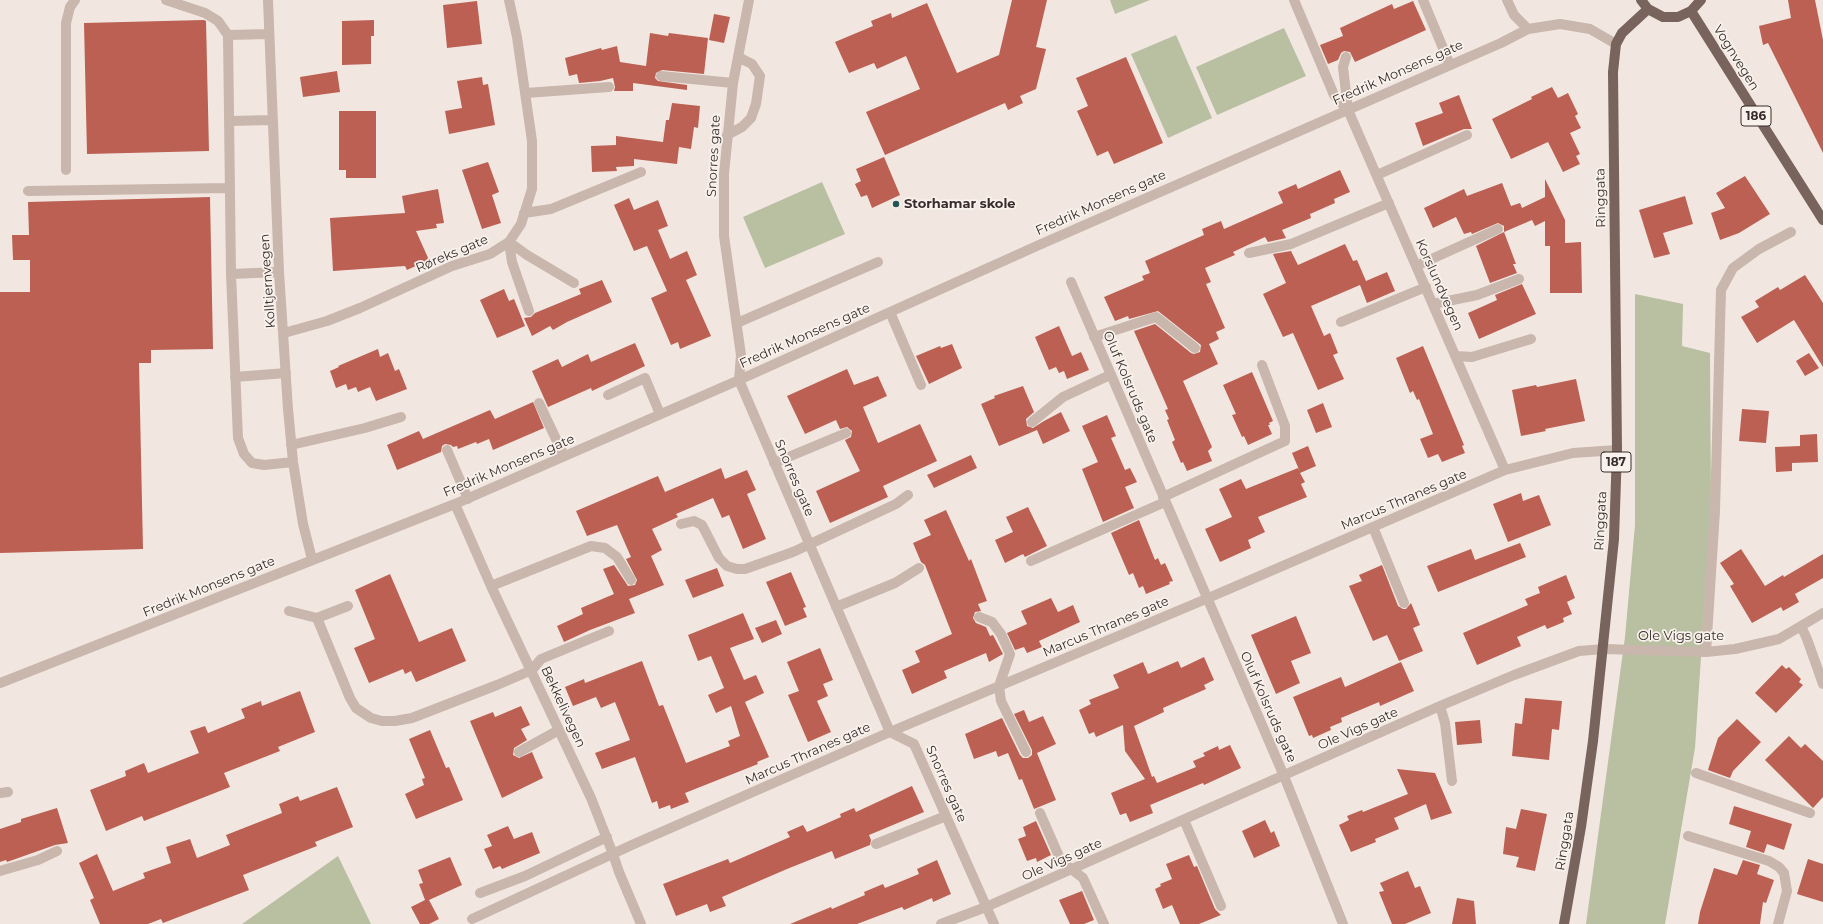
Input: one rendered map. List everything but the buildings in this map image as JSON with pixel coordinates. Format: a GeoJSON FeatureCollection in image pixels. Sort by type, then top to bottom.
{"type":"FeatureCollection","features":[{"type":"Feature","properties":{"kind":"main road"},"geometry":{"type":"LineString","coordinates":[[1641,0],[1648,9],[1663,17],[1678,17],[1691,11],[1701,0]]}},
{"type":"Feature","properties":{"kind":"main road","name":"Ringgata"},"geometry":{"type":"LineString","coordinates":[[1564,924],[1581,827],[1604,649],[1614,539],[1617,450],[1613,72],[1616,44],[1622,33],[1648,9]]}},
{"type":"Feature","properties":{"kind":"main road","name":"Vognvegen"},"geometry":{"type":"LineString","coordinates":[[1691,11],[1823,220]]}},
{"type":"Feature","properties":{"kind":"street"},"geometry":{"type":"LineString","coordinates":[[66,170],[66,22],[70,7],[75,0]]}},
{"type":"Feature","properties":{"kind":"street"},"geometry":{"type":"LineString","coordinates":[[166,0],[212,17],[218,21],[228,35],[231,274],[238,438],[244,454],[252,463],[264,465],[293,462]]}},
{"type":"Feature","properties":{"kind":"street","name":"Kolltjernvegen"},"geometry":{"type":"LineString","coordinates":[[268,0],[279,272],[291,445],[303,524],[312,559]]}},
{"type":"Feature","properties":{"kind":"street","name":"Røreks gate"},"geometry":{"type":"LineString","coordinates":[[284,333],[334,319],[452,266],[490,254],[509,242],[521,224],[532,189],[532,141],[518,37],[509,0]]}},
{"type":"Feature","properties":{"kind":"street","name":"Snorres gate"},"geometry":{"type":"LineString","coordinates":[[749,0],[733,83],[724,174],[724,236],[741,355],[739,380],[890,732],[914,744],[994,924]]}},
{"type":"Feature","properties":{"kind":"street"},"geometry":{"type":"LineString","coordinates":[[1294,0],[1334,95],[1348,110]]}},
{"type":"Feature","properties":{"kind":"street"},"geometry":{"type":"LineString","coordinates":[[1423,0],[1450,65]]}},
{"type":"Feature","properties":{"kind":"street"},"geometry":{"type":"LineString","coordinates":[[1507,0],[1514,15],[1528,29]]}},
{"type":"Feature","properties":{"kind":"street","name":"Fredrik Monsens gate"},"geometry":{"type":"LineString","coordinates":[[0,683],[312,559],[468,499],[739,380],[1039,245],[1450,65],[1528,29],[1560,24],[1590,29],[1616,44]]}},
{"type":"Feature","properties":{"kind":"street"},"geometry":{"type":"LineString","coordinates":[[228,35],[269,34]]}},
{"type":"Feature","properties":{"kind":"street"},"geometry":{"type":"LineString","coordinates":[[727,135],[742,127],[751,118],[756,104],[760,76],[752,64],[738,57]]}},
{"type":"Feature","properties":{"kind":"street"},"geometry":{"type":"LineString","coordinates":[[1346,57],[1344,67],[1348,110]]}},
{"type":"Feature","properties":{"kind":"street"},"geometry":{"type":"LineString","coordinates":[[661,76],[733,83]]}},
{"type":"Feature","properties":{"kind":"street"},"geometry":{"type":"LineString","coordinates":[[526,94],[610,87]]}},
{"type":"Feature","properties":{"kind":"street","name":"Korslundvegen"},"geometry":{"type":"LineString","coordinates":[[1348,110],[1505,470]]}},
{"type":"Feature","properties":{"kind":"street"},"geometry":{"type":"LineString","coordinates":[[230,121],[272,120]]}},
{"type":"Feature","properties":{"kind":"street"},"geometry":{"type":"LineString","coordinates":[[1377,176],[1467,135]]}},
{"type":"Feature","properties":{"kind":"street"},"geometry":{"type":"LineString","coordinates":[[524,213],[550,209],[641,172]]}},
{"type":"Feature","properties":{"kind":"street"},"geometry":{"type":"LineString","coordinates":[[28,192],[229,188]]}},
{"type":"Feature","properties":{"kind":"street"},"geometry":{"type":"LineString","coordinates":[[1249,253],[1291,244],[1389,203]]}},
{"type":"Feature","properties":{"kind":"street"},"geometry":{"type":"LineString","coordinates":[[1416,266],[1498,229]]}},
{"type":"Feature","properties":{"kind":"street"},"geometry":{"type":"LineString","coordinates":[[1706,652],[1715,511],[1721,290],[1733,268],[1759,249],[1791,232]]}},
{"type":"Feature","properties":{"kind":"street"},"geometry":{"type":"LineString","coordinates":[[509,242],[527,255],[574,282]]}},
{"type":"Feature","properties":{"kind":"street"},"geometry":{"type":"LineString","coordinates":[[509,242],[512,262],[529,311]]}},
{"type":"Feature","properties":{"kind":"street"},"geometry":{"type":"LineString","coordinates":[[737,323],[878,262]]}},
{"type":"Feature","properties":{"kind":"street"},"geometry":{"type":"LineString","coordinates":[[231,274],[279,272]]}},
{"type":"Feature","properties":{"kind":"street"},"geometry":{"type":"LineString","coordinates":[[1433,304],[1477,295],[1519,279]]}},
{"type":"Feature","properties":{"kind":"street","name":"Oluf Kolsruds gate"},"geometry":{"type":"LineString","coordinates":[[1071,282],[1206,599],[1284,776],[1343,924]]}},
{"type":"Feature","properties":{"kind":"street"},"geometry":{"type":"LineString","coordinates":[[1341,322],[1426,288]]}},
{"type":"Feature","properties":{"kind":"street"},"geometry":{"type":"LineString","coordinates":[[890,312],[921,385]]}},
{"type":"Feature","properties":{"kind":"street"},"geometry":{"type":"LineString","coordinates":[[1094,337],[1156,317],[1195,348]]}},
{"type":"Feature","properties":{"kind":"street"},"geometry":{"type":"LineString","coordinates":[[1456,356],[1472,357],[1531,339]]}},
{"type":"Feature","properties":{"kind":"street"},"geometry":{"type":"LineString","coordinates":[[1031,561],[1285,441],[1285,426],[1262,366]]}},
{"type":"Feature","properties":{"kind":"street"},"geometry":{"type":"LineString","coordinates":[[235,377],[286,373]]}},
{"type":"Feature","properties":{"kind":"street"},"geometry":{"type":"LineString","coordinates":[[1032,422],[1063,397],[1110,375]]}},
{"type":"Feature","properties":{"kind":"street"},"geometry":{"type":"LineString","coordinates":[[608,395],[645,378],[660,414]]}},
{"type":"Feature","properties":{"kind":"street"},"geometry":{"type":"LineString","coordinates":[[539,403],[564,456]]}},
{"type":"Feature","properties":{"kind":"street"},"geometry":{"type":"LineString","coordinates":[[291,445],[365,428],[401,416]]}},
{"type":"Feature","properties":{"kind":"street"},"geometry":{"type":"LineString","coordinates":[[774,463],[846,433]]}},
{"type":"Feature","properties":{"kind":"street"},"geometry":{"type":"LineString","coordinates":[[447,450],[468,499]]}},
{"type":"Feature","properties":{"kind":"street","name":"Marcus Thranes gate"},"geometry":{"type":"LineString","coordinates":[[472,919],[613,854],[890,732],[1206,599],[1505,470],[1573,453],[1617,450]]}},
{"type":"Feature","properties":{"kind":"street"},"geometry":{"type":"LineString","coordinates":[[681,524],[694,521],[702,525],[719,558],[727,566],[737,569],[758,566],[809,545],[896,504],[908,495]]}},
{"type":"Feature","properties":{"kind":"street","name":"Bekkelivegen"},"geometry":{"type":"LineString","coordinates":[[455,504],[491,586],[532,670],[591,798],[619,872],[641,924]]}},
{"type":"Feature","properties":{"kind":"street"},"geometry":{"type":"LineString","coordinates":[[1373,527],[1404,603]]}},
{"type":"Feature","properties":{"kind":"street"},"geometry":{"type":"LineString","coordinates":[[491,586],[591,546],[605,548],[617,556],[632,580]]}},
{"type":"Feature","properties":{"kind":"street"},"geometry":{"type":"LineString","coordinates":[[836,607],[895,583],[919,568]]}},
{"type":"Feature","properties":{"kind":"street"},"geometry":{"type":"LineString","coordinates":[[289,611],[317,618],[348,606]]}},
{"type":"Feature","properties":{"kind":"street","name":"Ole Vigs gate"},"geometry":{"type":"LineString","coordinates":[[941,924],[986,907],[1440,706],[1514,675],[1579,651],[1604,649],[1706,652],[1759,645],[1779,639],[1823,613]]}},
{"type":"Feature","properties":{"kind":"street"},"geometry":{"type":"LineString","coordinates":[[979,617],[992,622],[1001,634],[1010,654],[999,686],[1002,701],[1026,752]]}},
{"type":"Feature","properties":{"kind":"street"},"geometry":{"type":"LineString","coordinates":[[317,618],[350,698],[356,708],[371,718],[382,721],[395,721],[412,718],[532,670],[541,659],[609,631]]}},
{"type":"Feature","properties":{"kind":"street"},"geometry":{"type":"LineString","coordinates":[[1801,626],[1807,638],[1823,684]]}},
{"type":"Feature","properties":{"kind":"street"},"geometry":{"type":"LineString","coordinates":[[1440,706],[1445,723],[1452,781]]}},
{"type":"Feature","properties":{"kind":"street"},"geometry":{"type":"LineString","coordinates":[[519,752],[560,730]]}},
{"type":"Feature","properties":{"kind":"street"},"geometry":{"type":"LineString","coordinates":[[1696,773],[1810,813]]}},
{"type":"Feature","properties":{"kind":"street"},"geometry":{"type":"LineString","coordinates":[[1040,813],[1061,861],[1083,878],[1104,924]]}},
{"type":"Feature","properties":{"kind":"street"},"geometry":{"type":"LineString","coordinates":[[876,844],[946,816]]}},
{"type":"Feature","properties":{"kind":"street"},"geometry":{"type":"LineString","coordinates":[[1184,820],[1221,906]]}},
{"type":"Feature","properties":{"kind":"street"},"geometry":{"type":"LineString","coordinates":[[1688,836],[1769,861],[1779,867],[1784,873],[1787,891],[1778,924]]}},
{"type":"Feature","properties":{"kind":"street"},"geometry":{"type":"LineString","coordinates":[[480,893],[525,876],[607,837]]}},
{"type":"Feature","properties":{"kind":"street"},"geometry":{"type":"LineString","coordinates":[[0,872],[38,860],[57,851]]}},
{"type":"Feature","properties":{"kind":"green space"},"geometry":{"type":"Polygon","coordinates":[[[1110,0],[1150,0],[1115,14],[1110,0]]]}},
{"type":"Feature","properties":{"kind":"green space"},"geometry":{"type":"Polygon","coordinates":[[[1284,28],[1306,76],[1217,115],[1196,67],[1284,28]]]}},
{"type":"Feature","properties":{"kind":"green space"},"geometry":{"type":"Polygon","coordinates":[[[1176,35],[1212,118],[1168,138],[1131,54],[1176,35]]]}},
{"type":"Feature","properties":{"kind":"green space"},"geometry":{"type":"Polygon","coordinates":[[[822,182],[845,234],[765,268],[743,217],[822,182]]]}},
{"type":"Feature","properties":{"kind":"green space"},"geometry":{"type":"Polygon","coordinates":[[[1635,294],[1683,304],[1682,346],[1710,353],[1711,505],[1695,748],[1665,924],[1586,924],[1625,637],[1635,525],[1635,294]]]}},
{"type":"Feature","properties":{"kind":"green space"},"geometry":{"type":"Polygon","coordinates":[[[338,856],[371,924],[242,924],[338,856]]]}},
{"type":"Feature","properties":{"kind":"place","name":"Storhamar skole"},"geometry":{"type":"Point","coordinates":[896,204]}}]}
